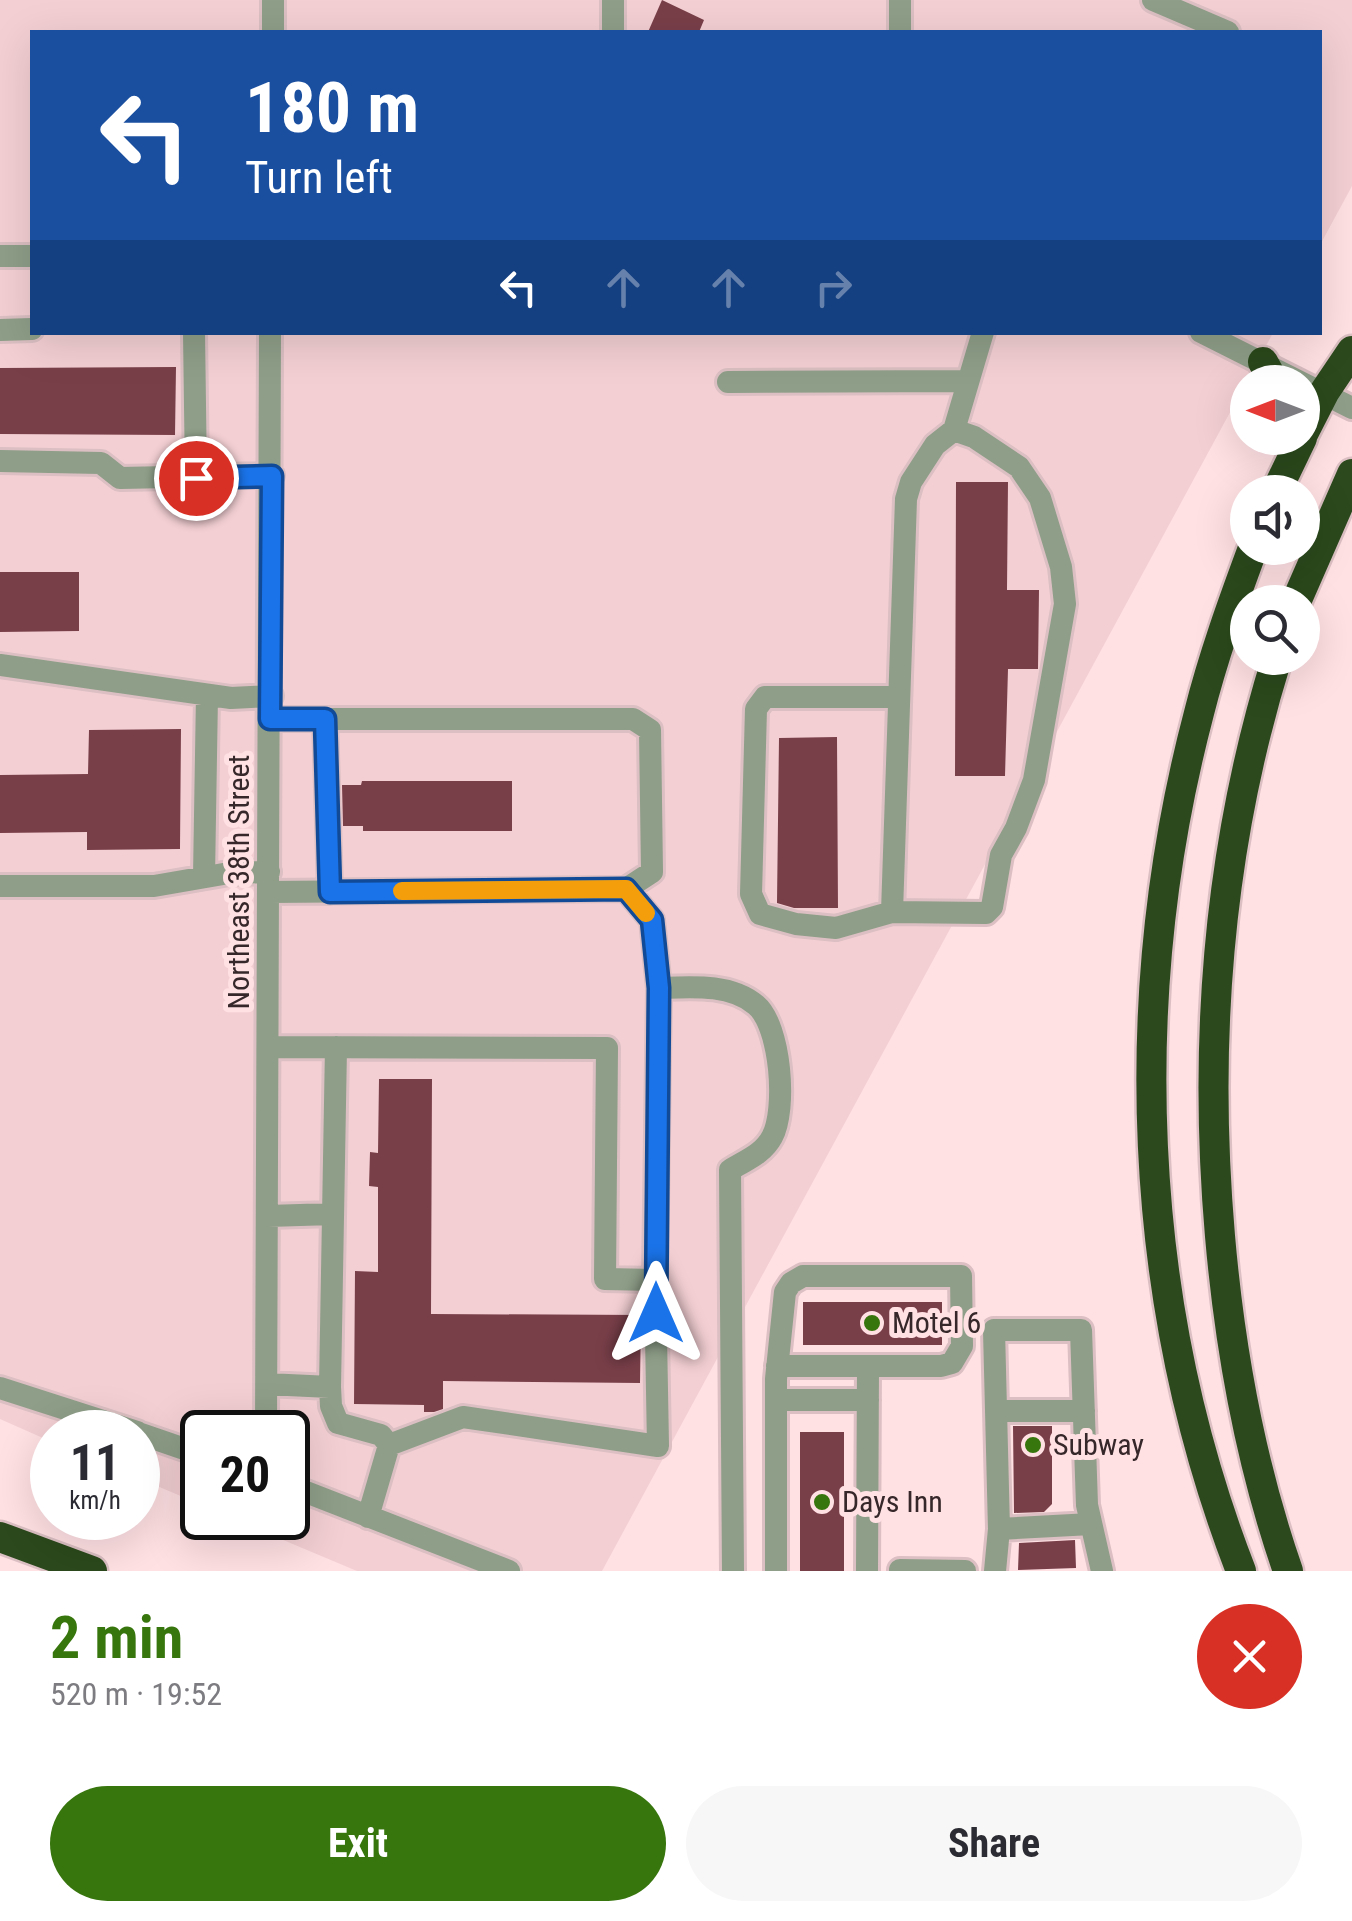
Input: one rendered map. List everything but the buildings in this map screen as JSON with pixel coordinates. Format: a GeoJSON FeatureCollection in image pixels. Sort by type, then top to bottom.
{"type":"FeatureCollection","features":[{"type":"Feature","properties":{"kind":"highway"},"geometry":{"type":"LineString","coordinates":[[1320,401],[1352,351]]}},
{"type":"Feature","properties":{"kind":"highway"},"geometry":{"type":"LineString","coordinates":[[1304,585],[1351,478]]}},
{"type":"Feature","properties":{"kind":"highway"},"geometry":{"type":"LineString","coordinates":[[1241,1571],[1200,1447],[1174,1331],[1155,1183],[1152,1066],[1158,947],[1179,802],[1202,700],[1247,565]]}},
{"type":"Feature","properties":{"kind":"highway"},"geometry":{"type":"LineString","coordinates":[[1272,675],[1253,740],[1229,855],[1213,1003],[1211,1093],[1232,1356],[1257,1471],[1288,1571]]}},
{"type":"Feature","properties":{"kind":"highway"},"geometry":{"type":"LineString","coordinates":[[0,1537],[92,1571]]}},
{"type":"Feature","properties":{"kind":"street"},"geometry":{"type":"LineString","coordinates":[[273,0],[273,30]]}},
{"type":"Feature","properties":{"kind":"street"},"geometry":{"type":"LineString","coordinates":[[612,30],[613,0]]}},
{"type":"Feature","properties":{"kind":"street"},"geometry":{"type":"LineString","coordinates":[[900,0],[900,30]]}},
{"type":"Feature","properties":{"kind":"street"},"geometry":{"type":"LineString","coordinates":[[1153,0],[1223,30]]}},
{"type":"Feature","properties":{"kind":"street"},"geometry":{"type":"LineString","coordinates":[[0,256],[30,256]]}},
{"type":"Feature","properties":{"kind":"street"},"geometry":{"type":"LineString","coordinates":[[0,330],[30,329]]}},
{"type":"Feature","properties":{"kind":"street"},"geometry":{"type":"LineString","coordinates":[[194,335],[196,478]]}},
{"type":"Feature","properties":{"kind":"street","name":"Northeast 38th Street"},"geometry":{"type":"LineString","coordinates":[[266,1410],[270,335]]}},
{"type":"Feature","properties":{"kind":"street"},"geometry":{"type":"LineString","coordinates":[[892,912],[906,499],[911,482],[934,446],[954,430],[982,335]]}},
{"type":"Feature","properties":{"kind":"street"},"geometry":{"type":"LineString","coordinates":[[1206,335],[1256,365]]}},
{"type":"Feature","properties":{"kind":"street"},"geometry":{"type":"LineString","coordinates":[[728,382],[968,381]]}},
{"type":"Feature","properties":{"kind":"street"},"geometry":{"type":"LineString","coordinates":[[1320,390],[1352,408]]}},
{"type":"Feature","properties":{"kind":"street"},"geometry":{"type":"LineString","coordinates":[[899,697],[765,696],[756,709],[751,894],[760,914],[796,924],[836,928],[892,912],[986,913],[992,907],[1001,854],[1034,780],[1064,604],[1061,567],[1040,498],[1019,468],[974,437],[954,430]]}},
{"type":"Feature","properties":{"kind":"street"},"geometry":{"type":"LineString","coordinates":[[0,461],[101,463],[120,478],[272,476]]}},
{"type":"Feature","properties":{"kind":"street"},"geometry":{"type":"LineString","coordinates":[[0,665],[207,695],[325,719],[633,719],[650,730],[652,872],[626,889],[330,892],[270,882],[204,878],[154,886],[0,886]]}},
{"type":"Feature","properties":{"kind":"street"},"geometry":{"type":"LineString","coordinates":[[204,878],[207,695]]}},
{"type":"Feature","properties":{"kind":"street"},"geometry":{"type":"LineString","coordinates":[[325,719],[330,892]]}},
{"type":"Feature","properties":{"kind":"street"},"geometry":{"type":"LineString","coordinates":[[389,1445],[463,1417],[658,1446],[655,1280],[659,988],[652,920],[626,889]]}},
{"type":"Feature","properties":{"kind":"street"},"geometry":{"type":"LineString","coordinates":[[659,988],[709,988],[738,995],[758,1006],[773,1029],[778,1051],[774,1133],[764,1148],[730,1170],[732,1571]]}},
{"type":"Feature","properties":{"kind":"street"},"geometry":{"type":"LineString","coordinates":[[268,1047],[607,1048],[605,1279],[655,1280]]}},
{"type":"Feature","properties":{"kind":"street"},"geometry":{"type":"LineString","coordinates":[[336,1048],[331,1406],[338,1423],[381,1435],[389,1445]]}},
{"type":"Feature","properties":{"kind":"street"},"geometry":{"type":"LineString","coordinates":[[268,1216],[332,1214]]}},
{"type":"Feature","properties":{"kind":"street"},"geometry":{"type":"LineString","coordinates":[[776,1571],[777,1366],[785,1292],[791,1282],[803,1276],[962,1276],[962,1346],[952,1362],[941,1366],[777,1366]]}},
{"type":"Feature","properties":{"kind":"street"},"geometry":{"type":"LineString","coordinates":[[995,1571],[999,1529],[994,1330],[1081,1330],[1087,1506],[1102,1571]]}},
{"type":"Feature","properties":{"kind":"street"},"geometry":{"type":"LineString","coordinates":[[867,1571],[868,1366]]}},
{"type":"Feature","properties":{"kind":"street"},"geometry":{"type":"LineString","coordinates":[[266,1384],[330,1387]]}},
{"type":"Feature","properties":{"kind":"street"},"geometry":{"type":"LineString","coordinates":[[0,1388],[68,1410]]}},
{"type":"Feature","properties":{"kind":"street"},"geometry":{"type":"LineString","coordinates":[[776,1400],[868,1400]]}},
{"type":"Feature","properties":{"kind":"street"},"geometry":{"type":"LineString","coordinates":[[996,1411],[1084,1411]]}},
{"type":"Feature","properties":{"kind":"street"},"geometry":{"type":"LineString","coordinates":[[368,1517],[389,1445]]}},
{"type":"Feature","properties":{"kind":"street"},"geometry":{"type":"LineString","coordinates":[[310,1494],[510,1571]]}},
{"type":"Feature","properties":{"kind":"street"},"geometry":{"type":"LineString","coordinates":[[999,1529],[1092,1524]]}},
{"type":"Feature","properties":{"kind":"street"},"geometry":{"type":"LineString","coordinates":[[900,1570],[965,1571]]}},
{"type":"Feature","properties":{"kind":"shaded area"},"geometry":{"type":"Polygon","coordinates":[[[0,0],[1352,0],[1352,186],[1322,241],[1322,30],[30,30],[30,335],[1272,335],[1256,365],[1230,365],[1230,412],[602,1571],[357,1571],[283,1540],[310,1540],[310,1410],[180,1410],[180,1496],[160,1487],[160,1410],[30,1410],[30,1432],[0,1419],[0,0]]]}},
{"type":"Feature","properties":{"kind":"slow traffic"},"geometry":{"type":"LineString","coordinates":[[402,891],[626,889],[646,913]]}},
{"type":"Feature","properties":{"kind":"place","name":"Motel 6"},"geometry":{"type":"Point","coordinates":[872,1323]}},
{"type":"Feature","properties":{"kind":"place","name":"Subway"},"geometry":{"type":"Point","coordinates":[1033,1445]}},
{"type":"Feature","properties":{"kind":"place","name":"Days Inn"},"geometry":{"type":"Point","coordinates":[822,1502]}},
{"type":"Feature","properties":{"kind":"route"},"geometry":{"type":"LineString","coordinates":[[196,478],[272,476],[270,719],[325,719],[330,892],[626,889],[652,920],[659,988],[656,1313]]}}]}
